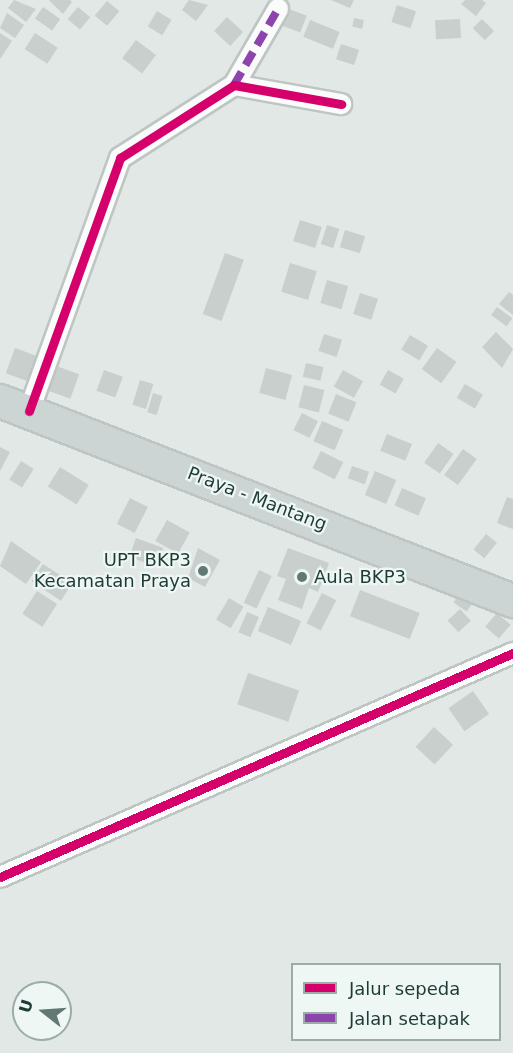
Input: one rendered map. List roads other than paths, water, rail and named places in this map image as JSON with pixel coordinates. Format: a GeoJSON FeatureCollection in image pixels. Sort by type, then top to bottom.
{"type":"FeatureCollection","features":[{"type":"Feature","properties":{"kind":"main road","name":"Praya - Mantang"},"geometry":{"type":"LineString","coordinates":[[14,406],[513,601]]}},
{"type":"Feature","properties":{"kind":"street"},"geometry":{"type":"LineString","coordinates":[[14,406],[114,165],[138,143],[234,85],[278,9]]}},
{"type":"Feature","properties":{"kind":"street"},"geometry":{"type":"LineString","coordinates":[[234,85],[341,104]]}},
{"type":"Feature","properties":{"kind":"street"},"geometry":{"type":"LineString","coordinates":[[0,877],[513,653]]}},
{"type":"Feature","properties":{"kind":"place","name":"UPT BKP3 Kecamatan Praya"},"geometry":{"type":"Point","coordinates":[203,571]}},
{"type":"Feature","properties":{"kind":"place","name":"Aula BKP3"},"geometry":{"type":"Point","coordinates":[302,577]}}]}
